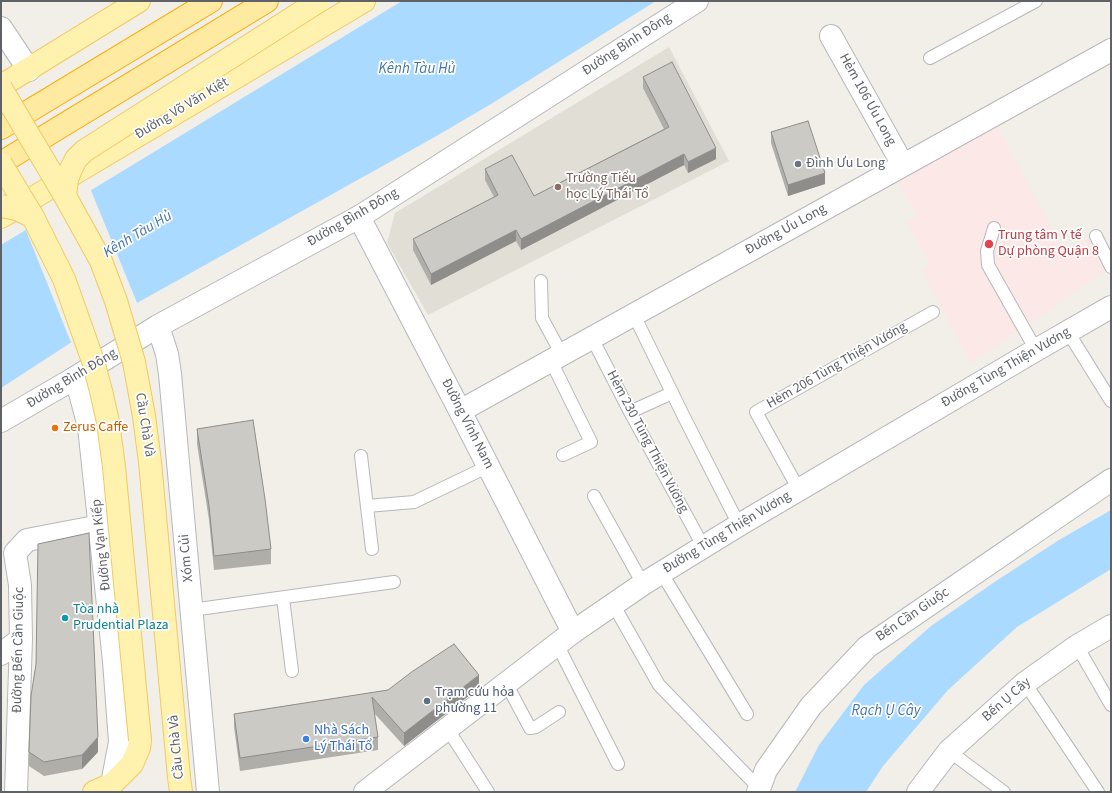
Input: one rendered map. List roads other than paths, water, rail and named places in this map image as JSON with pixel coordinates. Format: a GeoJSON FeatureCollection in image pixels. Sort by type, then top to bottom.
{"type":"FeatureCollection","features":[{"type":"Feature","properties":{"kind":"highway"},"geometry":{"type":"LineString","coordinates":[[1,128],[211,1]]}},
{"type":"Feature","properties":{"kind":"highway"},"geometry":{"type":"LineString","coordinates":[[1,163],[267,1]]}},
{"type":"Feature","properties":{"kind":"main road"},"geometry":{"type":"LineString","coordinates":[[1,87],[139,1]]}},
{"type":"Feature","properties":{"kind":"main road"},"geometry":{"type":"LineString","coordinates":[[66,196],[67,179],[71,168],[76,159],[84,151],[319,1]]}},
{"type":"Feature","properties":{"kind":"main road","name":"Đường Võ Văn Kiệt"},"geometry":{"type":"LineString","coordinates":[[1,218],[364,1]]}},
{"type":"Feature","properties":{"kind":"main road","name":"Cầu Chà Và"},"geometry":{"type":"LineString","coordinates":[[1,87],[66,196],[85,231],[108,279],[134,362],[144,416],[150,462],[180,785]]}},
{"type":"Feature","properties":{"kind":"main road"},"geometry":{"type":"LineString","coordinates":[[1,163],[33,217],[64,279],[93,361],[102,391],[108,422],[114,467],[140,740],[139,748],[132,764],[103,788]]}},
{"type":"Feature","properties":{"kind":"main road"},"geometry":{"type":"LineString","coordinates":[[1,206],[17,209],[33,217]]}},
{"type":"Feature","properties":{"kind":"street","name":"Đường Bình Đông"},"geometry":{"type":"LineString","coordinates":[[1,421],[73,379],[158,326],[359,217],[697,1]]}},
{"type":"Feature","properties":{"kind":"street"},"geometry":{"type":"LineString","coordinates":[[1,28],[29,70]]}},
{"type":"Feature","properties":{"kind":"street","name":"Hẻm 106 Ưu Long"},"geometry":{"type":"LineString","coordinates":[[831,36],[903,165]]}},
{"type":"Feature","properties":{"kind":"street","name":"Đường Ưu Long"},"geometry":{"type":"LineString","coordinates":[[460,411],[1111,50]]}},
{"type":"Feature","properties":{"kind":"street","name":"Đường Vĩnh Nam"},"geometry":{"type":"LineString","coordinates":[[359,217],[489,466],[565,638]]}},
{"type":"Feature","properties":{"kind":"street","name":"Đường Tùng Thiện Vương"},"geometry":{"type":"LineString","coordinates":[[365,792],[565,638],[661,572],[1111,307]]}},
{"type":"Feature","properties":{"kind":"street","name":"Xóm Củi"},"geometry":{"type":"LineString","coordinates":[[158,326],[167,354],[170,374],[208,792]]}},
{"type":"Feature","properties":{"kind":"street","name":"Đường Vạn Kiếp"},"geometry":{"type":"LineString","coordinates":[[73,379],[80,393],[89,427],[114,661],[120,742],[103,788]]}},
{"type":"Feature","properties":{"kind":"street","name":"Bến Cần Giuộc"},"geometry":{"type":"LineString","coordinates":[[758,790],[766,770],[811,706],[867,647],[1111,480]]}},
{"type":"Feature","properties":{"kind":"street","name":"Đường Bến Cần Giuộc"},"geometry":{"type":"LineString","coordinates":[[16,792],[21,640],[20,585],[8,553],[27,540],[100,526]]}},
{"type":"Feature","properties":{"kind":"street","name":"Bến Ụ Cây"},"geometry":{"type":"LineString","coordinates":[[918,792],[950,751],[1025,683],[1077,646],[1111,626]]}},
{"type":"Feature","properties":{"kind":"street"},"geometry":{"type":"LineString","coordinates":[[1,654],[21,640]]}},
{"type":"Feature","properties":{"kind":"lane"},"geometry":{"type":"LineString","coordinates":[[930,58],[1036,1]]}},
{"type":"Feature","properties":{"kind":"lane"},"geometry":{"type":"LineString","coordinates":[[994,228],[987,251],[988,265],[1036,350]]}},
{"type":"Feature","properties":{"kind":"lane"},"geometry":{"type":"LineString","coordinates":[[1096,236],[1111,267]]}},
{"type":"Feature","properties":{"kind":"lane"},"geometry":{"type":"LineString","coordinates":[[542,281],[542,318],[556,358],[591,442],[563,455]]}},
{"type":"Feature","properties":{"kind":"lane","name":"Hẻm 206 Tùng Thiện Vương"},"geometry":{"type":"LineString","coordinates":[[799,490],[756,412],[933,312]]}},
{"type":"Feature","properties":{"kind":"lane"},"geometry":{"type":"LineString","coordinates":[[634,315],[739,525]]}},
{"type":"Feature","properties":{"kind":"lane"},"geometry":{"type":"LineString","coordinates":[[1068,332],[1111,401]]}},
{"type":"Feature","properties":{"kind":"lane","name":"Hẻm 230 Tùng Thiện Vương"},"geometry":{"type":"LineString","coordinates":[[592,338],[630,412],[703,546]]}},
{"type":"Feature","properties":{"kind":"lane"},"geometry":{"type":"LineString","coordinates":[[630,412],[672,393]]}},
{"type":"Feature","properties":{"kind":"lane"},"geometry":{"type":"LineString","coordinates":[[361,456],[372,549]]}},
{"type":"Feature","properties":{"kind":"lane"},"geometry":{"type":"LineString","coordinates":[[367,506],[414,502],[489,466]]}},
{"type":"Feature","properties":{"kind":"lane"},"geometry":{"type":"LineString","coordinates":[[594,496],[643,584]]}},
{"type":"Feature","properties":{"kind":"lane"},"geometry":{"type":"LineString","coordinates":[[661,572],[747,714]]}},
{"type":"Feature","properties":{"kind":"lane"},"geometry":{"type":"LineString","coordinates":[[191,610],[394,582]]}},
{"type":"Feature","properties":{"kind":"lane"},"geometry":{"type":"LineString","coordinates":[[284,598],[292,671]]}},
{"type":"Feature","properties":{"kind":"lane"},"geometry":{"type":"LineString","coordinates":[[613,604],[659,685],[758,790]]}},
{"type":"Feature","properties":{"kind":"lane"},"geometry":{"type":"LineString","coordinates":[[565,638],[618,764]]}},
{"type":"Feature","properties":{"kind":"lane"},"geometry":{"type":"LineString","coordinates":[[1077,646],[1111,705]]}},
{"type":"Feature","properties":{"kind":"lane"},"geometry":{"type":"LineString","coordinates":[[506,683],[530,728],[536,727],[558,712]]}},
{"type":"Feature","properties":{"kind":"lane"},"geometry":{"type":"LineString","coordinates":[[1025,683],[1098,792]]}},
{"type":"Feature","properties":{"kind":"lane"},"geometry":{"type":"LineString","coordinates":[[447,728],[488,792]]}},
{"type":"Feature","properties":{"kind":"lane"},"geometry":{"type":"LineString","coordinates":[[950,751],[1004,792]]}},
{"type":"Feature","properties":{"kind":"water","name":"Kênh Tàu Hủ"},"geometry":{"type":"Polygon","coordinates":[[[402,1],[656,1],[491,104],[433,138],[101,323],[1,388],[1,245],[402,1]]]}},
{"type":"Feature","properties":{"kind":"water","name":"Rạch Ụ Cây"},"geometry":{"type":"Polygon","coordinates":[[[1111,510],[1111,569],[1017,627],[948,690],[883,766],[866,792],[795,792],[819,745],[864,685],[931,626],[1059,540],[1111,510]]]}},
{"type":"Feature","properties":{"kind":"place","name":"Đình Ưu Long"},"geometry":{"type":"Point","coordinates":[798,164]}},
{"type":"Feature","properties":{"kind":"place","name":"Trường Tiểu học Lý Thái Tổ"},"geometry":{"type":"Point","coordinates":[558,187]}},
{"type":"Feature","properties":{"kind":"place","name":"Trung tâm Y tế Dự phòng Quận 8"},"geometry":{"type":"Point","coordinates":[989,244]}},
{"type":"Feature","properties":{"kind":"place","name":"Zerus Caffe"},"geometry":{"type":"Point","coordinates":[55,428]}},
{"type":"Feature","properties":{"kind":"place","name":"Tòa nhà Prudential Plaza"},"geometry":{"type":"Point","coordinates":[65,618]}},
{"type":"Feature","properties":{"kind":"place","name":"Trạm cứu hỏa phường 11"},"geometry":{"type":"Point","coordinates":[427,701]}},
{"type":"Feature","properties":{"kind":"place","name":"Nhà Sách Lý Thái Tổ"},"geometry":{"type":"Point","coordinates":[306,739]}}]}
